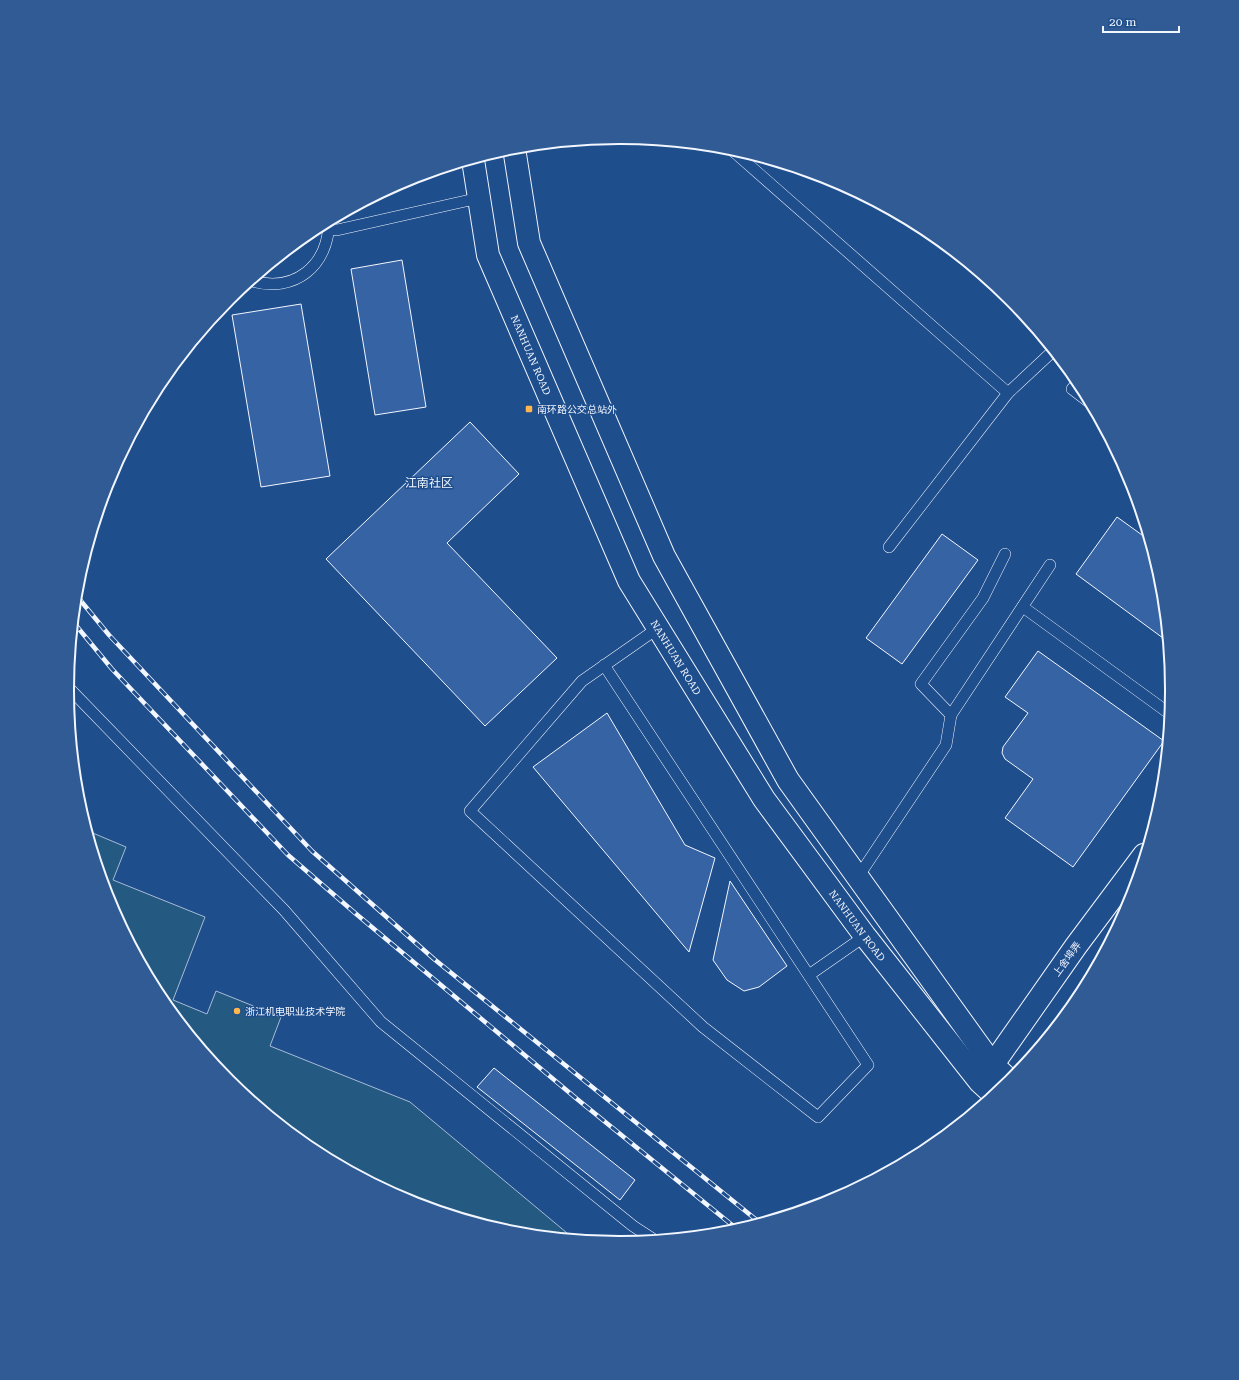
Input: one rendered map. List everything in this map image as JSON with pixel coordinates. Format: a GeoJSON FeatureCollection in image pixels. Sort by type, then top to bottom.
{"type":"FeatureCollection","features":[{"type":"Feature","properties":{"kind":"main road","name":"NANHUAN ROAD"},"geometry":{"type":"LineString","coordinates":[[515,155],[529,243],[664,556],[788,780],[858,877],[988,1085]]}},
{"type":"Feature","properties":{"kind":"main road","name":"NANHUAN ROAD"},"geometry":{"type":"LineString","coordinates":[[474,164],[488,255],[629,581],[764,799],[865,936],[988,1085]]}},
{"type":"Feature","properties":{"kind":"main road","name":"上舍埠弄"},"geometry":{"type":"LineString","coordinates":[[988,1085],[1076,946],[1135,866]]}},
{"type":"Feature","properties":{"kind":"lane"},"geometry":{"type":"LineString","coordinates":[[742,159],[1008,393]]}},
{"type":"Feature","properties":{"kind":"lane"},"geometry":{"type":"LineString","coordinates":[[331,227],[337,230],[479,198]]}},
{"type":"Feature","properties":{"kind":"lane"},"geometry":{"type":"LineString","coordinates":[[257,282],[278,284],[293,280],[306,273],[317,262],[324,250],[329,229]]}},
{"type":"Feature","properties":{"kind":"lane"},"geometry":{"type":"LineString","coordinates":[[889,547],[1008,393],[1049,354]]}},
{"type":"Feature","properties":{"kind":"lane"},"geometry":{"type":"LineString","coordinates":[[951,716],[921,684],[983,598],[1005,554]]}},
{"type":"Feature","properties":{"kind":"lane"},"geometry":{"type":"LineString","coordinates":[[858,877],[946,745],[951,716],[1050,565]]}},
{"type":"Feature","properties":{"kind":"lane"},"geometry":{"type":"LineString","coordinates":[[1023,607],[1164,710]]}},
{"type":"Feature","properties":{"kind":"lane"},"geometry":{"type":"LineString","coordinates":[[604,665],[868,1065],[818,1117],[703,1027],[470,811],[582,681],[604,665],[658,628]]}},
{"type":"Feature","properties":{"kind":"lane"},"geometry":{"type":"LineString","coordinates":[[74,693],[284,910],[381,1022],[632,1226],[646,1235]]}},
{"type":"Feature","properties":{"kind":"lane"},"geometry":{"type":"LineString","coordinates":[[809,975],[865,936]]}},
{"type":"Feature","properties":{"kind":"shaded area","name":"浙江机电职业技术学院"},"geometry":{"type":"Polygon","coordinates":[[[94,833],[126,847],[113,880],[205,917],[173,1000],[207,1014],[216,991],[281,1017],[270,1046],[410,1102],[566,1233],[513,1225],[444,1207],[378,1179],[316,1144],[287,1123],[234,1076],[209,1050],[166,993],[147,963],[130,931],[103,865],[94,833]]]}},
{"type":"Feature","properties":{"kind":"building"},"geometry":{"type":"Polygon","coordinates":[[[402,260],[426,407],[375,415],[351,269],[402,260]]]}},
{"type":"Feature","properties":{"kind":"building"},"geometry":{"type":"Polygon","coordinates":[[[301,304],[330,476],[261,487],[232,315],[301,304]]]}},
{"type":"Feature","properties":{"kind":"building"},"geometry":{"type":"Polygon","coordinates":[[[470,422],[519,474],[447,543],[557,658],[485,726],[326,559],[470,422]]]}},
{"type":"Feature","properties":{"kind":"building"},"geometry":{"type":"Polygon","coordinates":[[[1117,517],[1142,535],[1155,584],[1162,637],[1076,574],[1117,517]]]}},
{"type":"Feature","properties":{"kind":"building"},"geometry":{"type":"Polygon","coordinates":[[[942,534],[978,560],[902,664],[866,638],[942,534]]]}},
{"type":"Feature","properties":{"kind":"building"},"geometry":{"type":"Polygon","coordinates":[[[1038,651],[1162,740],[1162,744],[1073,867],[1005,818],[1033,779],[1005,759],[1002,753],[1003,747],[1028,713],[1005,697],[1038,651]]]}},
{"type":"Feature","properties":{"kind":"building"},"geometry":{"type":"Polygon","coordinates":[[[607,713],[685,845],[715,858],[689,952],[533,767],[607,713]]]}},
{"type":"Feature","properties":{"kind":"building"},"geometry":{"type":"Polygon","coordinates":[[[730,881],[787,966],[759,987],[744,991],[727,980],[713,960],[730,881]]]}},
{"type":"Feature","properties":{"kind":"building"},"geometry":{"type":"Polygon","coordinates":[[[494,1068],[635,1180],[620,1200],[477,1087],[494,1068]]]}},
{"type":"Feature","properties":{"kind":"railway"},"geometry":{"type":"LineString","coordinates":[[81,602],[109,635],[312,851],[434,959],[755,1218]]}},
{"type":"Feature","properties":{"kind":"railway"},"geometry":{"type":"LineString","coordinates":[[78,628],[112,669],[288,855],[577,1099],[731,1224]]}},
{"type":"Feature","properties":{"kind":"place","name":"南环路公交总站外"},"geometry":{"type":"Point","coordinates":[529,409]}},
{"type":"Feature","properties":{"kind":"place","name":"浙江机电职业技术学院"},"geometry":{"type":"Point","coordinates":[237,1011]}},
{"type":"Feature","properties":{"kind":"district","name":"江南社区"},"geometry":{"type":"Point","coordinates":[429,483]}}]}
